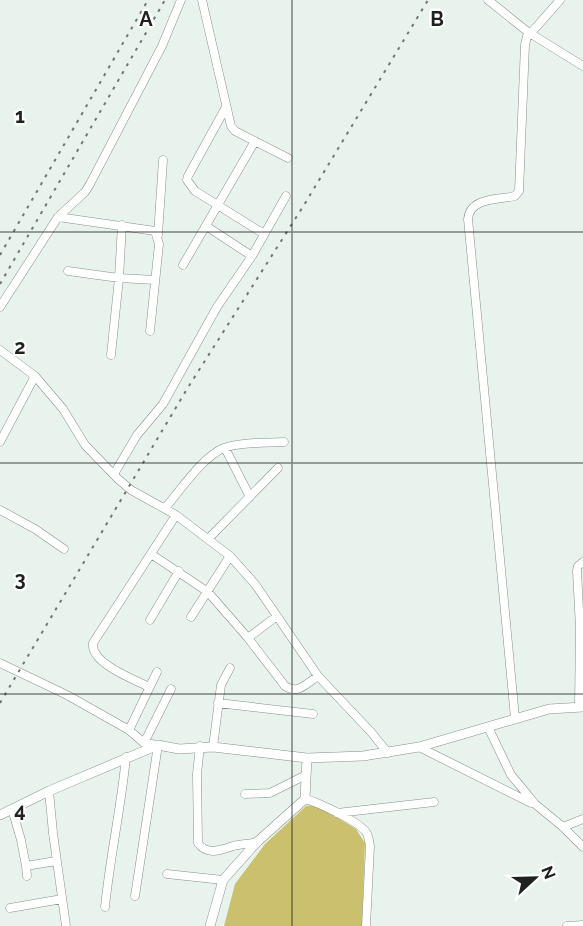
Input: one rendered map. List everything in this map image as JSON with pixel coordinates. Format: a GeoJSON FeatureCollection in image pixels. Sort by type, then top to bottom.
{"type":"FeatureCollection","features":[{"type":"Feature","properties":{"kind":"street"},"geometry":{"type":"LineString","coordinates":[[0,307],[58,217],[85,192],[90,184],[162,46],[181,0]]}},
{"type":"Feature","properties":{"kind":"street"},"geometry":{"type":"LineString","coordinates":[[202,0],[231,126],[235,131],[288,158]]}},
{"type":"Feature","properties":{"kind":"street"},"geometry":{"type":"LineString","coordinates":[[488,0],[530,33],[583,66]]}},
{"type":"Feature","properties":{"kind":"street"},"geometry":{"type":"LineString","coordinates":[[515,718],[468,219],[472,206],[480,202],[515,196],[519,191],[525,45],[530,33],[560,0]]}},
{"type":"Feature","properties":{"kind":"street"},"geometry":{"type":"LineString","coordinates":[[226,107],[188,176],[190,186],[264,234]]}},
{"type":"Feature","properties":{"kind":"street"},"geometry":{"type":"LineString","coordinates":[[183,265],[255,141]]}},
{"type":"Feature","properties":{"kind":"street"},"geometry":{"type":"LineString","coordinates":[[150,331],[159,244],[163,160]]}},
{"type":"Feature","properties":{"kind":"street"},"geometry":{"type":"LineString","coordinates":[[114,474],[141,429],[163,404],[218,307],[252,255],[286,196]]}},
{"type":"Feature","properties":{"kind":"street"},"geometry":{"type":"LineString","coordinates":[[58,217],[150,229],[158,235]]}},
{"type":"Feature","properties":{"kind":"street"},"geometry":{"type":"LineString","coordinates":[[111,355],[120,278],[122,225]]}},
{"type":"Feature","properties":{"kind":"street"},"geometry":{"type":"LineString","coordinates":[[206,226],[252,255]]}},
{"type":"Feature","properties":{"kind":"street"},"geometry":{"type":"LineString","coordinates":[[68,271],[155,280]]}},
{"type":"Feature","properties":{"kind":"street"},"geometry":{"type":"LineString","coordinates":[[0,350],[35,376],[63,409],[85,445],[131,490],[176,515],[230,556],[255,584],[318,676],[388,753]]}},
{"type":"Feature","properties":{"kind":"street"},"geometry":{"type":"LineString","coordinates":[[0,442],[35,376]]}},
{"type":"Feature","properties":{"kind":"street"},"geometry":{"type":"LineString","coordinates":[[165,508],[213,454],[225,448],[284,442]]}},
{"type":"Feature","properties":{"kind":"street"},"geometry":{"type":"LineString","coordinates":[[225,448],[250,497]]}},
{"type":"Feature","properties":{"kind":"street"},"geometry":{"type":"LineString","coordinates":[[209,538],[278,468]]}},
{"type":"Feature","properties":{"kind":"street"},"geometry":{"type":"LineString","coordinates":[[0,510],[35,529],[64,549]]}},
{"type":"Feature","properties":{"kind":"street"},"geometry":{"type":"LineString","coordinates":[[149,687],[100,661],[92,647],[176,515]]}},
{"type":"Feature","properties":{"kind":"street"},"geometry":{"type":"LineString","coordinates":[[151,554],[208,592],[248,638],[280,682],[290,690],[298,690],[318,676]]}},
{"type":"Feature","properties":{"kind":"street"},"geometry":{"type":"LineString","coordinates":[[191,617],[230,556]]}},
{"type":"Feature","properties":{"kind":"street"},"geometry":{"type":"LineString","coordinates":[[0,663],[68,695],[129,730],[144,743],[179,749],[213,747],[307,758],[334,759],[388,753],[419,747],[549,709],[581,707],[580,586],[577,571],[578,566],[583,562]]}},
{"type":"Feature","properties":{"kind":"street"},"geometry":{"type":"LineString","coordinates":[[150,620],[179,571]]}},
{"type":"Feature","properties":{"kind":"street"},"geometry":{"type":"LineString","coordinates":[[248,638],[277,616]]}},
{"type":"Feature","properties":{"kind":"street"},"geometry":{"type":"LineString","coordinates":[[213,747],[221,686],[230,668]]}},
{"type":"Feature","properties":{"kind":"street"},"geometry":{"type":"LineString","coordinates":[[129,730],[157,672]]}},
{"type":"Feature","properties":{"kind":"street"},"geometry":{"type":"LineString","coordinates":[[144,743],[171,689]]}},
{"type":"Feature","properties":{"kind":"street"},"geometry":{"type":"LineString","coordinates":[[218,703],[313,714]]}},
{"type":"Feature","properties":{"kind":"street"},"geometry":{"type":"LineString","coordinates":[[488,727],[511,775],[535,804],[583,847]]}},
{"type":"Feature","properties":{"kind":"street"},"geometry":{"type":"LineString","coordinates":[[0,815],[49,791],[158,745]]}},
{"type":"Feature","properties":{"kind":"street"},"geometry":{"type":"LineString","coordinates":[[135,896],[158,745]]}},
{"type":"Feature","properties":{"kind":"street"},"geometry":{"type":"LineString","coordinates":[[200,747],[197,774],[198,843],[203,849],[218,852],[234,846],[257,842]]}},
{"type":"Feature","properties":{"kind":"street"},"geometry":{"type":"LineString","coordinates":[[419,747],[535,804]]}},
{"type":"Feature","properties":{"kind":"street"},"geometry":{"type":"LineString","coordinates":[[105,907],[109,861],[126,757]]}},
{"type":"Feature","properties":{"kind":"street"},"geometry":{"type":"LineString","coordinates":[[210,926],[223,880],[257,842],[305,799],[307,758]]}},
{"type":"Feature","properties":{"kind":"street"},"geometry":{"type":"LineString","coordinates":[[245,794],[270,793],[306,775]]}},
{"type":"Feature","properties":{"kind":"street"},"geometry":{"type":"LineString","coordinates":[[49,791],[56,861],[66,926]]}},
{"type":"Feature","properties":{"kind":"street"},"geometry":{"type":"LineString","coordinates":[[305,799],[317,801],[358,824],[367,834],[370,857],[366,926]]}},
{"type":"Feature","properties":{"kind":"street"},"geometry":{"type":"LineString","coordinates":[[335,813],[434,802]]}},
{"type":"Feature","properties":{"kind":"street"},"geometry":{"type":"LineString","coordinates":[[12,809],[21,840],[27,876]]}},
{"type":"Feature","properties":{"kind":"street"},"geometry":{"type":"LineString","coordinates":[[563,827],[583,819]]}},
{"type":"Feature","properties":{"kind":"street"},"geometry":{"type":"LineString","coordinates":[[26,866],[56,861]]}},
{"type":"Feature","properties":{"kind":"street"},"geometry":{"type":"LineString","coordinates":[[168,874],[223,880]]}},
{"type":"Feature","properties":{"kind":"street"},"geometry":{"type":"LineString","coordinates":[[10,908],[62,899]]}},
{"type":"Feature","properties":{"kind":"street"},"geometry":{"type":"LineString","coordinates":[[567,926],[583,925]]}},
{"type":"Feature","properties":{"kind":"shaded area"},"geometry":{"type":"Polygon","coordinates":[[[317,805],[356,829],[365,843],[362,926],[224,926],[235,884],[265,844],[306,806],[317,805]]]}},
{"type":"Feature","properties":{"kind":"railway"},"geometry":{"type":"LineString","coordinates":[[0,255],[148,0]]}},
{"type":"Feature","properties":{"kind":"railway"},"geometry":{"type":"LineString","coordinates":[[0,284],[165,0]]}},
{"type":"Feature","properties":{"kind":"railway"},"geometry":{"type":"LineString","coordinates":[[0,703],[187,389],[304,205],[428,0]]}}]}
